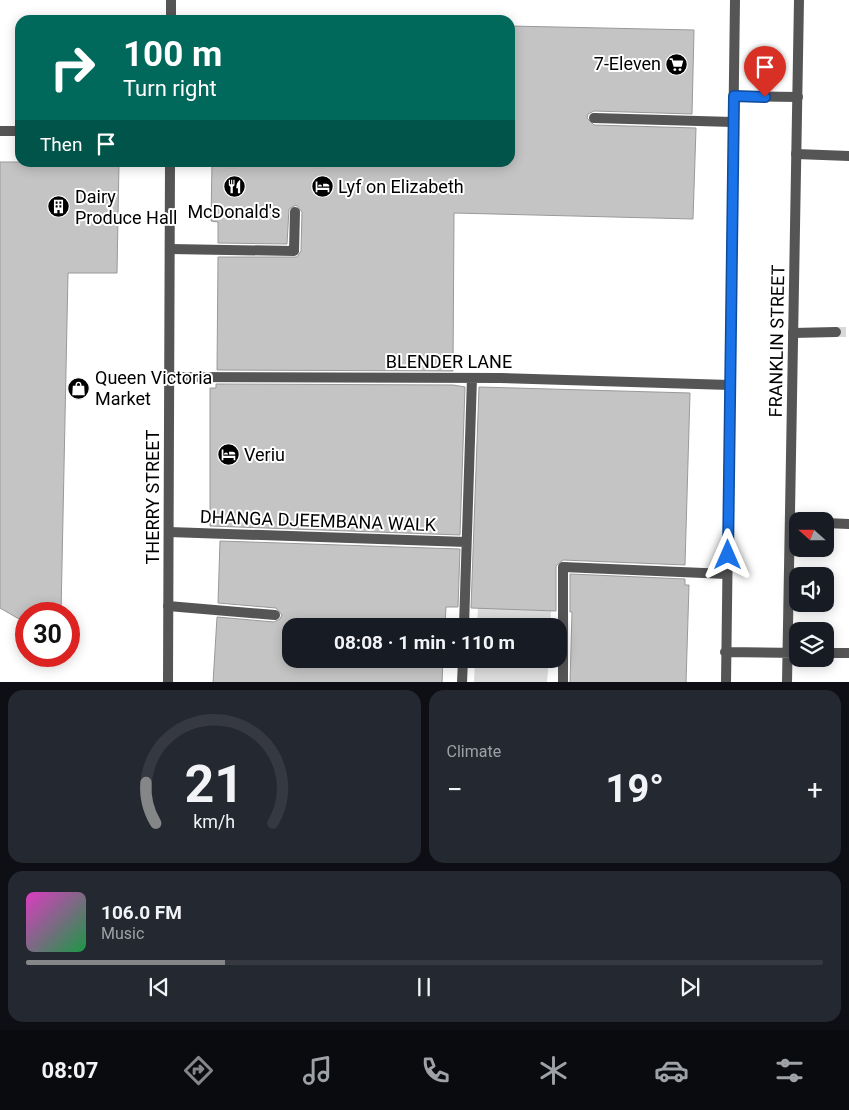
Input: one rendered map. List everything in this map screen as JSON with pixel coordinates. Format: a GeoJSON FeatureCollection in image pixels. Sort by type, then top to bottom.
{"type":"FeatureCollection","features":[{"type":"Feature","properties":{"kind":"street"},"geometry":{"type":"LineString","coordinates":[[171,0],[171,15]]}},
{"type":"Feature","properties":{"kind":"street"},"geometry":{"type":"LineString","coordinates":[[726,682],[735,0]]}},
{"type":"Feature","properties":{"kind":"street","name":"FRANKLIN STREET"},"geometry":{"type":"LineString","coordinates":[[794,512],[793,333],[800,0]]}},
{"type":"Feature","properties":{"kind":"street"},"geometry":{"type":"LineString","coordinates":[[734,96],[798,98]]}},
{"type":"Feature","properties":{"kind":"street"},"geometry":{"type":"LineString","coordinates":[[594,118],[733,122]]}},
{"type":"Feature","properties":{"kind":"street"},"geometry":{"type":"LineString","coordinates":[[0,131],[15,131]]}},
{"type":"Feature","properties":{"kind":"street"},"geometry":{"type":"LineString","coordinates":[[796,154],[849,156]]}},
{"type":"Feature","properties":{"kind":"street","name":"THERRY STREET"},"geometry":{"type":"LineString","coordinates":[[168,682],[170,167]]}},
{"type":"Feature","properties":{"kind":"street"},"geometry":{"type":"LineString","coordinates":[[170,249],[294,251],[295,212]]}},
{"type":"Feature","properties":{"kind":"street"},"geometry":{"type":"LineString","coordinates":[[793,333],[836,332]]}},
{"type":"Feature","properties":{"kind":"street","name":"BLENDER LANE"},"geometry":{"type":"LineString","coordinates":[[169,377],[500,378],[730,385]]}},
{"type":"Feature","properties":{"kind":"street"},"geometry":{"type":"LineString","coordinates":[[464,618],[472,378]]}},
{"type":"Feature","properties":{"kind":"street"},"geometry":{"type":"LineString","coordinates":[[834,523],[849,524]]}},
{"type":"Feature","properties":{"kind":"street","name":"DHANGA DJEEMBANA WALK"},"geometry":{"type":"LineString","coordinates":[[169,532],[466,542]]}},
{"type":"Feature","properties":{"kind":"street","name":"FRANKLIN STREET"},"geometry":{"type":"LineString","coordinates":[[793,622],[794,558]]}},
{"type":"Feature","properties":{"kind":"street"},"geometry":{"type":"LineString","coordinates":[[562,682],[563,567],[727,574]]}},
{"type":"Feature","properties":{"kind":"street"},"geometry":{"type":"LineString","coordinates":[[168,606],[275,615]]}},
{"type":"Feature","properties":{"kind":"street"},"geometry":{"type":"LineString","coordinates":[[725,652],[789,652]]}},
{"type":"Feature","properties":{"kind":"street"},"geometry":{"type":"LineString","coordinates":[[834,653],[849,653]]}},
{"type":"Feature","properties":{"kind":"street","name":"FRANKLIN STREET"},"geometry":{"type":"LineString","coordinates":[[787,682],[790,667]]}},
{"type":"Feature","properties":{"kind":"street"},"geometry":{"type":"LineString","coordinates":[[462,668],[462,682]]}},
{"type":"Feature","properties":{"kind":"shaded area"},"geometry":{"type":"Polygon","coordinates":[[[478,608],[551,611],[551,618],[477,618],[478,608]]]}},
{"type":"Feature","properties":{"kind":"shaded area"},"geometry":{"type":"Polygon","coordinates":[[[475,668],[548,668],[547,682],[474,682],[475,668]]]}},
{"type":"Feature","properties":{"kind":"building"},"geometry":{"type":"Polygon","coordinates":[[[515,26],[694,30],[692,114],[594,111],[588,114],[587,118],[594,125],[696,128],[693,219],[454,213],[453,371],[217,370],[218,257],[297,257],[301,251],[302,212],[296,205],[289,209],[287,244],[218,243],[218,222],[211,221],[212,167],[515,167],[515,26]]]}},
{"type":"Feature","properties":{"kind":"building","name":"Queen Victoria Market"},"geometry":{"type":"Polygon","coordinates":[[[0,162],[15,162],[15,167],[119,167],[117,273],[68,273],[61,602],[15,602],[15,617],[0,608],[0,162]]]}},
{"type":"Feature","properties":{"kind":"building"},"geometry":{"type":"Polygon","coordinates":[[[216,384],[453,385],[465,387],[460,535],[210,526],[210,388],[216,388],[216,384]]]}},
{"type":"Feature","properties":{"kind":"building"},"geometry":{"type":"Polygon","coordinates":[[[479,387],[690,393],[685,565],[563,560],[556,566],[556,611],[471,608],[479,387]]]}},
{"type":"Feature","properties":{"kind":"building"},"geometry":{"type":"Polygon","coordinates":[[[220,541],[460,549],[458,607],[446,607],[445,618],[282,618],[282,668],[443,668],[442,682],[213,682],[217,617],[274,622],[280,619],[282,615],[276,608],[218,603],[220,541]]]}},
{"type":"Feature","properties":{"kind":"building"},"geometry":{"type":"Polygon","coordinates":[[[570,574],[685,579],[685,585],[689,585],[686,682],[570,682],[572,612],[570,612],[570,574]]]}},
{"type":"Feature","properties":{"kind":"tunnel"},"geometry":{"type":"LineString","coordinates":[[836,332],[849,332]]}},
{"type":"Feature","properties":{"kind":"place","name":"7-Eleven"},"geometry":{"type":"Point","coordinates":[677,64]}},
{"type":"Feature","properties":{"kind":"place","name":"McDonald's"},"geometry":{"type":"Point","coordinates":[234,187]}},
{"type":"Feature","properties":{"kind":"place","name":"Lyf on Elizabeth"},"geometry":{"type":"Point","coordinates":[322,187]}},
{"type":"Feature","properties":{"kind":"place","name":"Dairy Produce Hall"},"geometry":{"type":"Point","coordinates":[59,207]}},
{"type":"Feature","properties":{"kind":"place","name":"Queen Victoria Market"},"geometry":{"type":"Point","coordinates":[79,388]}},
{"type":"Feature","properties":{"kind":"place","name":"Veriu"},"geometry":{"type":"Point","coordinates":[228,455]}},
{"type":"Feature","properties":{"kind":"route"},"geometry":{"type":"LineString","coordinates":[[728,555],[734,96],[765,97]]}}]}
